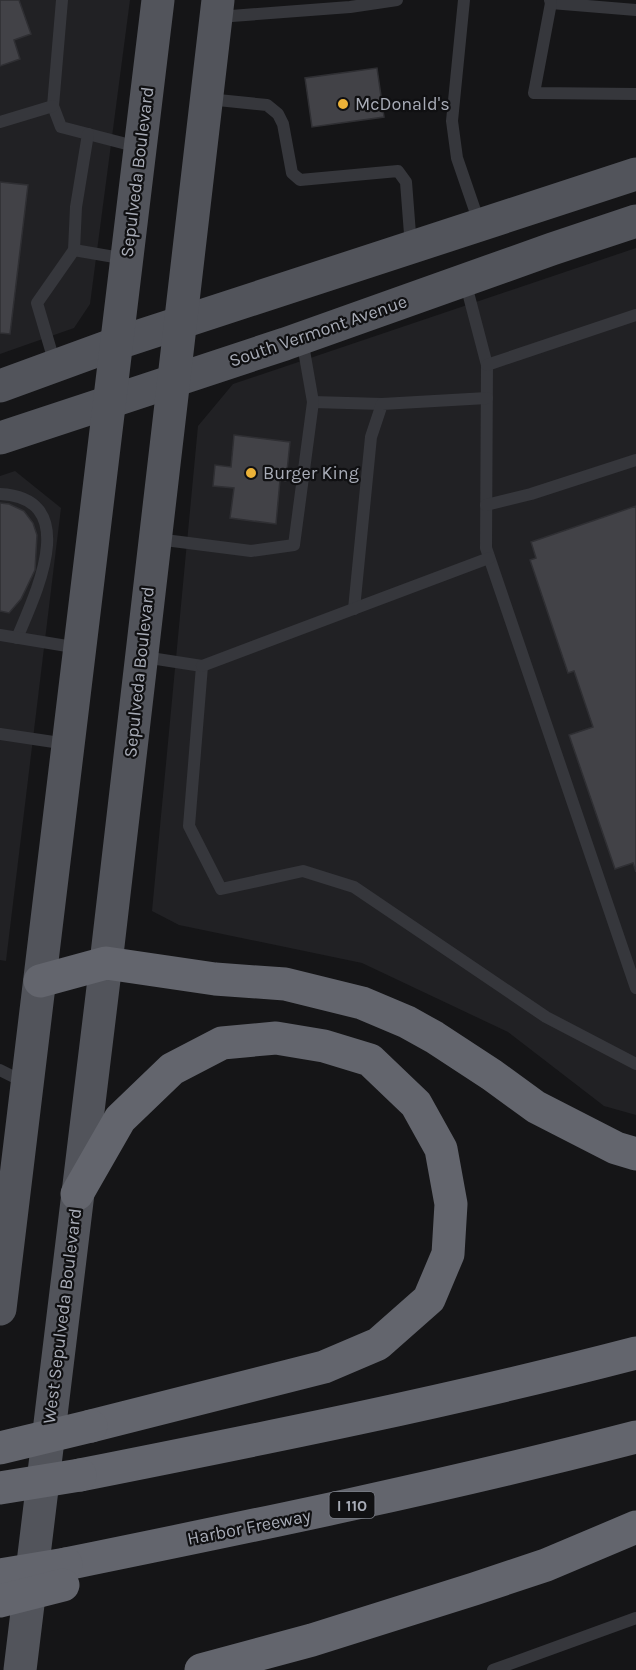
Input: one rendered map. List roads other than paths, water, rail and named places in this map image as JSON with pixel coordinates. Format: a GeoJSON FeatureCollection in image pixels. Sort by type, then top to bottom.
{"type":"FeatureCollection","features":[{"type":"Feature","properties":{"kind":"highway"},"geometry":{"type":"LineString","coordinates":[[40,981],[106,963],[215,979],[285,984],[362,1003],[407,1022],[434,1037],[536,1107],[615,1148],[636,1154]]}},
{"type":"Feature","properties":{"kind":"highway"},"geometry":{"type":"LineString","coordinates":[[0,1448],[324,1367],[378,1344],[429,1299],[448,1254],[452,1204],[441,1149],[416,1104],[370,1060],[324,1046],[276,1038],[222,1043],[172,1069],[120,1119],[77,1194]]}},
{"type":"Feature","properties":{"kind":"highway"},"geometry":{"type":"LineString","coordinates":[[0,1488],[80,1475],[294,1432],[479,1392],[636,1353]]}},
{"type":"Feature","properties":{"kind":"highway","name":"Harbor Freeway"},"geometry":{"type":"LineString","coordinates":[[0,1575],[64,1574],[636,1437]]}},
{"type":"Feature","properties":{"kind":"highway"},"geometry":{"type":"LineString","coordinates":[[201,1670],[312,1641],[474,1589],[546,1565],[636,1527]]}},
{"type":"Feature","properties":{"kind":"highway"},"geometry":{"type":"LineString","coordinates":[[0,1600],[64,1574]]}},
{"type":"Feature","properties":{"kind":"main road","name":"Sepulveda Boulevard"},"geometry":{"type":"LineString","coordinates":[[115,344],[158,0]]}},
{"type":"Feature","properties":{"kind":"main road"},"geometry":{"type":"LineString","coordinates":[[172,381],[217,9]]}},
{"type":"Feature","properties":{"kind":"main road"},"geometry":{"type":"LineString","coordinates":[[0,386],[115,344],[636,174]]}},
{"type":"Feature","properties":{"kind":"main road","name":"South Vermont Avenue"},"geometry":{"type":"LineString","coordinates":[[0,438],[302,338],[636,221]]}},
{"type":"Feature","properties":{"kind":"main road"},"geometry":{"type":"LineString","coordinates":[[0,1309],[14,1077],[40,981],[115,344]]}},
{"type":"Feature","properties":{"kind":"main road","name":"Sepulveda Boulevard"},"geometry":{"type":"LineString","coordinates":[[106,963],[172,381]]}},
{"type":"Feature","properties":{"kind":"main road","name":"West Sepulveda Boulevard"},"geometry":{"type":"LineString","coordinates":[[20,1670],[106,963]]}},
{"type":"Feature","properties":{"kind":"lane"},"geometry":{"type":"LineString","coordinates":[[62,0],[53,106],[61,127],[140,148]]}},
{"type":"Feature","properties":{"kind":"lane"},"geometry":{"type":"LineString","coordinates":[[217,9],[350,7],[397,0]]}},
{"type":"Feature","properties":{"kind":"lane"},"geometry":{"type":"LineString","coordinates":[[464,0],[452,121],[457,158],[480,226]]}},
{"type":"Feature","properties":{"kind":"lane"},"geometry":{"type":"LineString","coordinates":[[636,10],[551,2],[534,93],[636,94]]}},
{"type":"Feature","properties":{"kind":"lane"},"geometry":{"type":"LineString","coordinates":[[207,99],[267,105],[278,114],[283,124],[292,173],[300,180],[398,171],[406,182],[411,249]]}},
{"type":"Feature","properties":{"kind":"lane"},"geometry":{"type":"LineString","coordinates":[[0,122],[53,106]]}},
{"type":"Feature","properties":{"kind":"lane"},"geometry":{"type":"LineString","coordinates":[[56,366],[37,303],[74,250],[76,207],[88,134]]}},
{"type":"Feature","properties":{"kind":"lane"},"geometry":{"type":"LineString","coordinates":[[74,250],[126,259]]}},
{"type":"Feature","properties":{"kind":"lane"},"geometry":{"type":"LineString","coordinates":[[464,280],[487,365],[486,548],[636,988]]}},
{"type":"Feature","properties":{"kind":"lane"},"geometry":{"type":"LineString","coordinates":[[487,365],[636,315]]}},
{"type":"Feature","properties":{"kind":"lane"},"geometry":{"type":"LineString","coordinates":[[154,539],[251,551],[294,545],[314,402],[302,338]]}},
{"type":"Feature","properties":{"kind":"lane"},"geometry":{"type":"LineString","coordinates":[[314,402],[382,404],[487,398]]}},
{"type":"Feature","properties":{"kind":"lane"},"geometry":{"type":"LineString","coordinates":[[354,609],[371,437],[382,404]]}},
{"type":"Feature","properties":{"kind":"lane"},"geometry":{"type":"LineString","coordinates":[[486,505],[531,494],[636,460]]}},
{"type":"Feature","properties":{"kind":"lane"},"geometry":{"type":"LineString","coordinates":[[0,494],[19,495],[40,511],[45,523],[47,558],[17,638]]}},
{"type":"Feature","properties":{"kind":"lane"},"geometry":{"type":"LineString","coordinates":[[141,656],[202,666],[489,558]]}},
{"type":"Feature","properties":{"kind":"lane"},"geometry":{"type":"LineString","coordinates":[[0,635],[79,648]]}},
{"type":"Feature","properties":{"kind":"lane"},"geometry":{"type":"LineString","coordinates":[[202,666],[189,826],[221,889],[303,871],[354,887],[546,1017],[636,1064]]}},
{"type":"Feature","properties":{"kind":"lane"},"geometry":{"type":"LineString","coordinates":[[0,734],[68,744]]}},
{"type":"Feature","properties":{"kind":"lane"},"geometry":{"type":"LineString","coordinates":[[493,1670],[636,1618]]}},
{"type":"Feature","properties":{"kind":"place","name":"McDonald's"},"geometry":{"type":"Point","coordinates":[343,104]}},
{"type":"Feature","properties":{"kind":"place","name":"Burger King"},"geometry":{"type":"Point","coordinates":[251,473]}}]}
